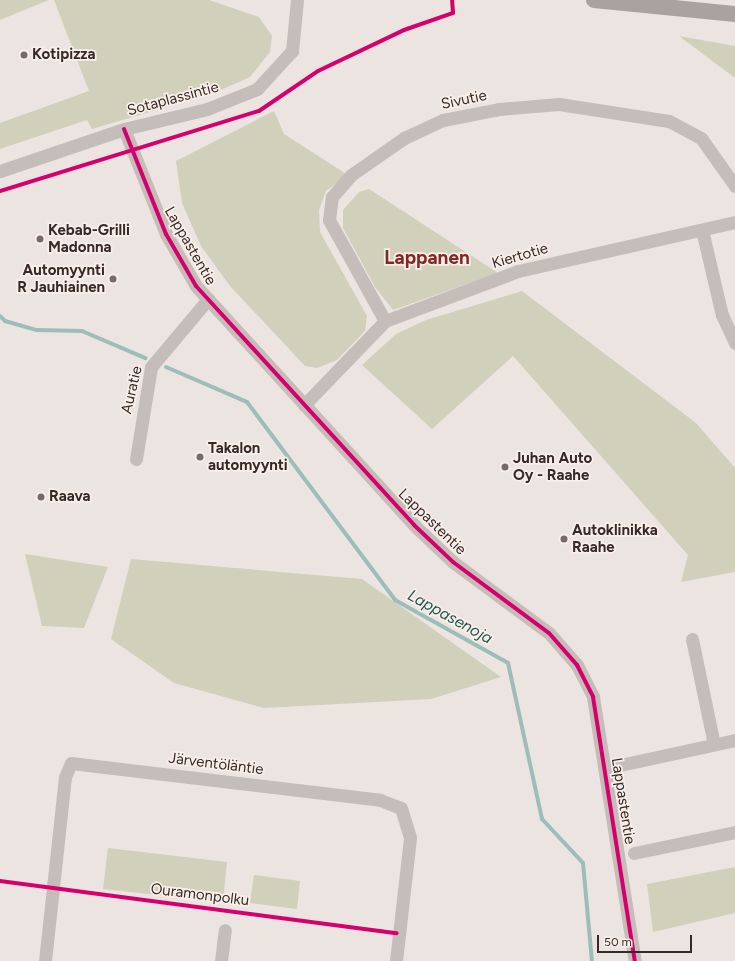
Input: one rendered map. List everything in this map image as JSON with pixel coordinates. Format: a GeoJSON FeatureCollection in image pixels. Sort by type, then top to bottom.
{"type":"FeatureCollection","features":[{"type":"Feature","properties":{"kind":"main road"},"geometry":{"type":"LineString","coordinates":[[594,0],[735,14]]}},
{"type":"Feature","properties":{"kind":"street","name":"Sotaplassintie"},"geometry":{"type":"LineString","coordinates":[[0,171],[124,129],[207,109],[257,90],[292,51],[297,0]]}},
{"type":"Feature","properties":{"kind":"street","name":"Sivutie"},"geometry":{"type":"LineString","coordinates":[[385,321],[329,220],[332,197],[351,175],[404,138],[444,120],[499,109],[559,104],[651,117],[684,127],[702,138],[735,186]]}},
{"type":"Feature","properties":{"kind":"street","name":"Lappastentie"},"geometry":{"type":"LineString","coordinates":[[124,129],[166,234],[208,299],[414,525],[453,562],[549,633],[577,665],[592,697],[606,768],[635,961]]}},
{"type":"Feature","properties":{"kind":"street","name":"Kiertotie"},"geometry":{"type":"LineString","coordinates":[[304,405],[385,321],[518,271],[735,222]]}},
{"type":"Feature","properties":{"kind":"street"},"geometry":{"type":"LineString","coordinates":[[702,230],[722,315],[735,343]]}},
{"type":"Feature","properties":{"kind":"street","name":"Auratie"},"geometry":{"type":"LineString","coordinates":[[136,459],[151,367],[208,299]]}},
{"type":"Feature","properties":{"kind":"street"},"geometry":{"type":"LineString","coordinates":[[692,639],[714,744]]}},
{"type":"Feature","properties":{"kind":"street"},"geometry":{"type":"LineString","coordinates":[[606,768],[735,740]]}},
{"type":"Feature","properties":{"kind":"street","name":"Järventöläntie"},"geometry":{"type":"LineString","coordinates":[[45,961],[65,777],[71,763],[380,800],[401,808],[410,838],[396,961]]}},
{"type":"Feature","properties":{"kind":"street"},"geometry":{"type":"LineString","coordinates":[[634,853],[735,832]]}},
{"type":"Feature","properties":{"kind":"street"},"geometry":{"type":"LineString","coordinates":[[221,961],[225,930]]}},
{"type":"Feature","properties":{"kind":"green space"},"geometry":{"type":"Polygon","coordinates":[[[0,0],[49,0],[0,20],[0,0]]]}},
{"type":"Feature","properties":{"kind":"green space"},"geometry":{"type":"Polygon","coordinates":[[[54,0],[209,0],[259,17],[272,36],[270,52],[250,77],[214,93],[92,129],[87,120],[0,149],[0,123],[89,91],[54,0]]]}},
{"type":"Feature","properties":{"kind":"green space"},"geometry":{"type":"Polygon","coordinates":[[[679,36],[735,46],[735,78],[679,36]]]}},
{"type":"Feature","properties":{"kind":"green space"},"geometry":{"type":"Polygon","coordinates":[[[274,111],[284,134],[348,175],[326,191],[319,210],[320,232],[367,316],[365,331],[337,360],[317,368],[305,366],[230,286],[201,246],[182,203],[176,161],[274,111]]]}},
{"type":"Feature","properties":{"kind":"green space"},"geometry":{"type":"Polygon","coordinates":[[[369,189],[498,273],[393,310],[375,287],[343,228],[343,210],[359,192],[369,189]]]}},
{"type":"Feature","properties":{"kind":"green space"},"geometry":{"type":"Polygon","coordinates":[[[522,291],[696,423],[735,468],[735,572],[681,582],[688,555],[513,356],[432,429],[362,365],[396,334],[426,320],[522,291]]]}},
{"type":"Feature","properties":{"kind":"green space"},"geometry":{"type":"Polygon","coordinates":[[[25,554],[108,567],[84,628],[42,626],[25,554]]]}},
{"type":"Feature","properties":{"kind":"green space"},"geometry":{"type":"Polygon","coordinates":[[[131,559],[362,579],[501,677],[431,699],[264,708],[174,683],[111,639],[131,559]]]}},
{"type":"Feature","properties":{"kind":"green space"},"geometry":{"type":"Polygon","coordinates":[[[108,848],[227,862],[223,902],[103,889],[108,848]]]}},
{"type":"Feature","properties":{"kind":"green space"},"geometry":{"type":"Polygon","coordinates":[[[735,867],[735,913],[653,932],[647,884],[735,867]]]}},
{"type":"Feature","properties":{"kind":"green space"},"geometry":{"type":"Polygon","coordinates":[[[254,875],[300,881],[297,909],[250,903],[254,875]]]}},
{"type":"Feature","properties":{"kind":"waterway","name":"Lappasenoja"},"geometry":{"type":"LineString","coordinates":[[0,316],[5,321],[37,330],[82,331],[145,358]]}},
{"type":"Feature","properties":{"kind":"waterway","name":"Lappasenoja"},"geometry":{"type":"LineString","coordinates":[[166,367],[247,402],[395,600],[508,663],[542,819],[583,863],[592,961]]}},
{"type":"Feature","properties":{"kind":"cycle path"},"geometry":{"type":"LineString","coordinates":[[0,191],[259,111],[318,71],[404,30],[453,13],[452,0]]}},
{"type":"Feature","properties":{"kind":"cycle path"},"geometry":{"type":"LineString","coordinates":[[124,129],[166,234],[196,286],[414,525],[453,562],[549,633],[577,665],[593,697],[635,961]]}},
{"type":"Feature","properties":{"kind":"cycle path","name":"Ouramonpolku"},"geometry":{"type":"LineString","coordinates":[[0,881],[397,933]]}},
{"type":"Feature","properties":{"kind":"place","name":"Kotipizza"},"geometry":{"type":"Point","coordinates":[24,55]}},
{"type":"Feature","properties":{"kind":"place","name":"Kebab-Grilli Madonna"},"geometry":{"type":"Point","coordinates":[40,239]}},
{"type":"Feature","properties":{"kind":"place","name":"Automyynti R Jauhiainen"},"geometry":{"type":"Point","coordinates":[113,279]}},
{"type":"Feature","properties":{"kind":"place","name":"Takalon automyynti"},"geometry":{"type":"Point","coordinates":[200,457]}},
{"type":"Feature","properties":{"kind":"place","name":"Juhan Auto Oy - Raahe"},"geometry":{"type":"Point","coordinates":[505,467]}},
{"type":"Feature","properties":{"kind":"place","name":"Raava"},"geometry":{"type":"Point","coordinates":[41,497]}},
{"type":"Feature","properties":{"kind":"place","name":"Autoklinikka Raahe"},"geometry":{"type":"Point","coordinates":[564,539]}},
{"type":"Feature","properties":{"kind":"district","name":"Lappanen"},"geometry":{"type":"Point","coordinates":[427,258]}}]}
